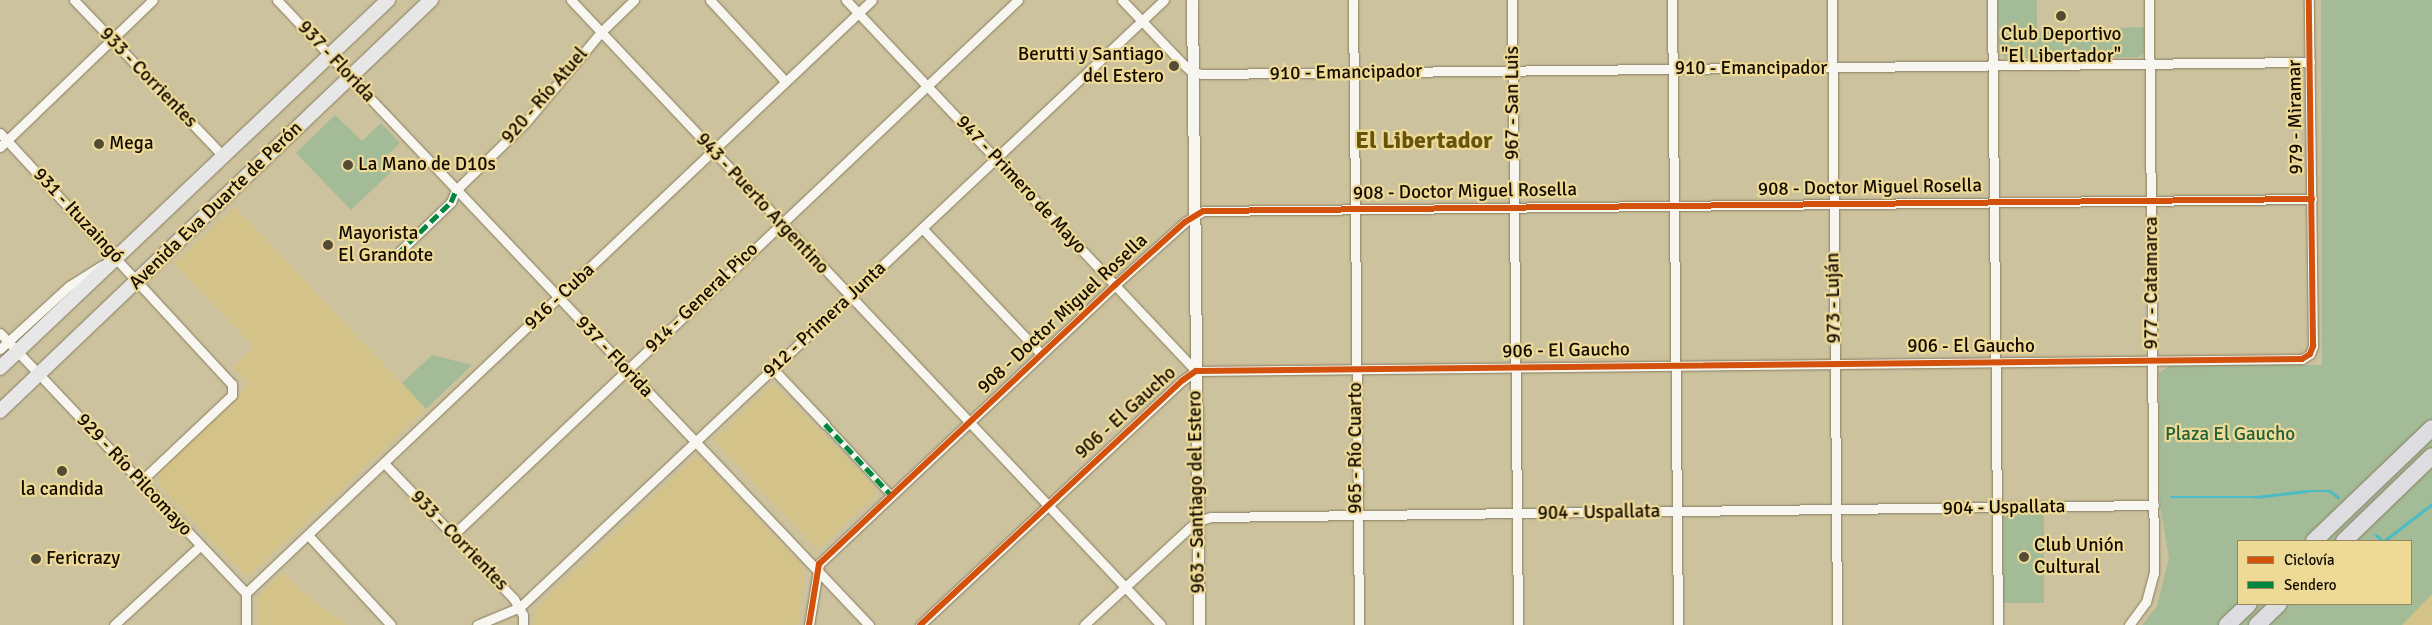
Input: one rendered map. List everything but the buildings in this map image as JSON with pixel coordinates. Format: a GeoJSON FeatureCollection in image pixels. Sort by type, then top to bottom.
{"type":"FeatureCollection","features":[{"type":"Feature","properties":{"kind":"highway"},"geometry":{"type":"LineString","coordinates":[[2315,540],[2432,428]]}},
{"type":"Feature","properties":{"kind":"highway"},"geometry":{"type":"LineString","coordinates":[[2345,540],[2432,456]]}},
{"type":"Feature","properties":{"kind":"highway"},"geometry":{"type":"LineString","coordinates":[[2227,625],[2248,605]]}},
{"type":"Feature","properties":{"kind":"highway"},"geometry":{"type":"LineString","coordinates":[[2256,625],[2278,605]]}},
{"type":"Feature","properties":{"kind":"main road","name":"Avenida Eva Duarte de Perón"},"geometry":{"type":"LineString","coordinates":[[0,368],[13,347],[118,256],[388,0]]}},
{"type":"Feature","properties":{"kind":"main road","name":"Avenida Eva Duarte de Perón"},"geometry":{"type":"LineString","coordinates":[[39,374],[87,329],[97,311],[134,280],[431,0]]}},
{"type":"Feature","properties":{"kind":"main road"},"geometry":{"type":"LineString","coordinates":[[0,411],[39,374]]}},
{"type":"Feature","properties":{"kind":"street","name":"933 - Corrientes"},"geometry":{"type":"LineString","coordinates":[[74,0],[223,156]]}},
{"type":"Feature","properties":{"kind":"street"},"geometry":{"type":"LineString","coordinates":[[0,147],[153,0]]}},
{"type":"Feature","properties":{"kind":"street","name":"937 - Florida"},"geometry":{"type":"LineString","coordinates":[[277,0],[869,625]]}},
{"type":"Feature","properties":{"kind":"street","name":"943 - Puerto Argentino"},"geometry":{"type":"LineString","coordinates":[[571,0],[712,152],[1161,625]]}},
{"type":"Feature","properties":{"kind":"street","name":"920 - Río Atuel"},"geometry":{"type":"LineString","coordinates":[[398,253],[451,202],[456,190],[525,123],[601,32],[634,0]]}},
{"type":"Feature","properties":{"kind":"street"},"geometry":{"type":"LineString","coordinates":[[710,0],[785,81]]}},
{"type":"Feature","properties":{"kind":"street","name":"947 - Primero de Mayo"},"geometry":{"type":"LineString","coordinates":[[846,0],[1196,370]]}},
{"type":"Feature","properties":{"kind":"street","name":"916 - Cuba"},"geometry":{"type":"LineString","coordinates":[[246,593],[872,0]]}},
{"type":"Feature","properties":{"kind":"street","name":"914 - General Pico"},"geometry":{"type":"LineString","coordinates":[[452,535],[1018,0]]}},
{"type":"Feature","properties":{"kind":"street"},"geometry":{"type":"LineString","coordinates":[[1122,0],[1192,72]]}},
{"type":"Feature","properties":{"kind":"street","name":"912 - Primera Junta"},"geometry":{"type":"LineString","coordinates":[[476,625],[522,611],[695,442],[1164,0]]}},
{"type":"Feature","properties":{"kind":"street","name":"963 - Santiago del Estero"},"geometry":{"type":"LineString","coordinates":[[1192,0],[1199,625]]}},
{"type":"Feature","properties":{"kind":"street","name":"965 - Río Cuarto"},"geometry":{"type":"LineString","coordinates":[[1353,0],[1358,625]]}},
{"type":"Feature","properties":{"kind":"street","name":"967 - San Luis"},"geometry":{"type":"LineString","coordinates":[[1512,0],[1518,625]]}},
{"type":"Feature","properties":{"kind":"street"},"geometry":{"type":"LineString","coordinates":[[1672,0],[1672,205],[1678,625]]}},
{"type":"Feature","properties":{"kind":"street","name":"973 - Luján"},"geometry":{"type":"LineString","coordinates":[[1832,0],[1837,625]]}},
{"type":"Feature","properties":{"kind":"street"},"geometry":{"type":"LineString","coordinates":[[1992,0],[1992,201],[1998,625]]}},
{"type":"Feature","properties":{"kind":"street","name":"977 - Catamarca"},"geometry":{"type":"LineString","coordinates":[[2128,625],[2146,602],[2153,582],[2150,0]]}},
{"type":"Feature","properties":{"kind":"street","name":"979 - Miramar"},"geometry":{"type":"LineString","coordinates":[[2310,0],[2313,346],[2310,354]]}},
{"type":"Feature","properties":{"kind":"street","name":"910 - Emancipador"},"geometry":{"type":"LineString","coordinates":[[1192,72],[1354,74],[2310,62]]}},
{"type":"Feature","properties":{"kind":"street","name":"931 - Ituzaingó"},"geometry":{"type":"LineString","coordinates":[[0,132],[118,256],[134,280],[230,380],[234,390],[140,482]]}},
{"type":"Feature","properties":{"kind":"street","name":"908 - Doctor Miguel Rosella"},"geometry":{"type":"LineString","coordinates":[[816,568],[891,494],[1115,285],[1195,214],[1203,211],[2152,199],[2312,199]]}},
{"type":"Feature","properties":{"kind":"street"},"geometry":{"type":"LineString","coordinates":[[922,228],[1041,354]]}},
{"type":"Feature","properties":{"kind":"street","name":"929 - Río Pilcomayo"},"geometry":{"type":"LineString","coordinates":[[0,334],[246,593]]}},
{"type":"Feature","properties":{"kind":"street","name":"Avenida Eva Duarte de Perón"},"geometry":{"type":"LineString","coordinates":[[0,349],[13,347]]}},
{"type":"Feature","properties":{"kind":"street","name":"906 - El Gaucho"},"geometry":{"type":"LineString","coordinates":[[920,625],[1048,504],[1196,370],[2302,359],[2310,354]]}},
{"type":"Feature","properties":{"kind":"street"},"geometry":{"type":"LineString","coordinates":[[774,369],[891,494]]}},
{"type":"Feature","properties":{"kind":"street","name":"933 - Corrientes"},"geometry":{"type":"LineString","coordinates":[[384,463],[522,611]]}},
{"type":"Feature","properties":{"kind":"street","name":"904 - Uspallata"},"geometry":{"type":"LineString","coordinates":[[1198,521],[1211,518],[1837,511],[2154,505]]}},
{"type":"Feature","properties":{"kind":"street"},"geometry":{"type":"LineString","coordinates":[[1084,625],[1198,521]]}},
{"type":"Feature","properties":{"kind":"street"},"geometry":{"type":"LineString","coordinates":[[308,535],[391,625]]}},
{"type":"Feature","properties":{"kind":"street"},"geometry":{"type":"LineString","coordinates":[[114,625],[200,546]]}},
{"type":"Feature","properties":{"kind":"street"},"geometry":{"type":"LineString","coordinates":[[809,625],[816,568]]}},
{"type":"Feature","properties":{"kind":"street"},"geometry":{"type":"LineString","coordinates":[[246,593],[246,625]]}},
{"type":"Feature","properties":{"kind":"street"},"geometry":{"type":"LineString","coordinates":[[522,611],[523,625]]}},
{"type":"Feature","properties":{"kind":"shaded area"},"geometry":{"type":"Polygon","coordinates":[[[235,207],[426,409],[250,575],[244,575],[159,485],[159,470],[249,384],[233,367],[254,347],[174,263],[235,207]]]}},
{"type":"Feature","properties":{"kind":"shaded area"},"geometry":{"type":"Polygon","coordinates":[[[771,385],[776,386],[876,489],[876,495],[820,548],[815,547],[716,443],[716,438],[771,385]]]}},
{"type":"Feature","properties":{"kind":"shaded area"},"geometry":{"type":"Polygon","coordinates":[[[695,457],[700,458],[802,565],[804,576],[798,625],[533,625],[537,607],[695,457]]]}},
{"type":"Feature","properties":{"kind":"shaded area"},"geometry":{"type":"Polygon","coordinates":[[[283,572],[300,590],[346,625],[257,625],[257,598],[283,572]]]}},
{"type":"Feature","properties":{"kind":"shaded area"},"geometry":{"type":"Polygon","coordinates":[[[2432,594],[2432,625],[2402,625],[2432,594]]]}},
{"type":"Feature","properties":{"kind":"green space"},"geometry":{"type":"Polygon","coordinates":[[[1998,0],[2037,0],[2037,31],[2144,27],[2144,53],[2138,57],[2006,59],[1999,51],[1998,0]]]}},
{"type":"Feature","properties":{"kind":"green space","name":"Plaza El Gaucho"},"geometry":{"type":"Polygon","coordinates":[[[2321,0],[2432,0],[2432,594],[2402,625],[2142,625],[2157,606],[2169,558],[2160,506],[2159,373],[2171,365],[2322,365],[2321,0]]]}},
{"type":"Feature","properties":{"kind":"green space","name":"La Mano de D10s"},"geometry":{"type":"Polygon","coordinates":[[[335,115],[362,141],[381,123],[400,143],[382,160],[392,171],[351,210],[296,153],[335,115]]]}},
{"type":"Feature","properties":{"kind":"green space"},"geometry":{"type":"Polygon","coordinates":[[[432,355],[472,365],[426,409],[402,383],[432,355]]]}},
{"type":"Feature","properties":{"kind":"green space","name":"Club Unión Cultural"},"geometry":{"type":"Polygon","coordinates":[[[2003,512],[2044,512],[2044,603],[2003,603],[2003,512]]]}},
{"type":"Feature","properties":{"kind":"waterway"},"geometry":{"type":"LineString","coordinates":[[2171,497],[2255,497],[2307,491],[2330,491],[2338,497]]}},
{"type":"Feature","properties":{"kind":"waterway"},"geometry":{"type":"LineString","coordinates":[[2385,540],[2432,504]]}},
{"type":"Feature","properties":{"kind":"waterway"},"geometry":{"type":"LineString","coordinates":[[2376,535],[2382,540]]}},
{"type":"Feature","properties":{"kind":"marked path"},"geometry":{"type":"LineString","coordinates":[[398,253],[451,202],[456,190]]}},
{"type":"Feature","properties":{"kind":"marked path"},"geometry":{"type":"LineString","coordinates":[[825,424],[891,495]]}},
{"type":"Feature","properties":{"kind":"cycle path"},"geometry":{"type":"LineString","coordinates":[[920,625],[1183,380],[1196,371],[2302,359],[2310,354],[2313,346],[2309,0]]}},
{"type":"Feature","properties":{"kind":"cycle path"},"geometry":{"type":"LineString","coordinates":[[809,625],[819,564],[1115,285],[1185,222],[1203,211],[2312,199]]}},
{"type":"Feature","properties":{"kind":"place","name":"Club Deportivo \"El Libertador\""},"geometry":{"type":"Point","coordinates":[2061,16]}},
{"type":"Feature","properties":{"kind":"place","name":"Berutti y Santiago del Estero"},"geometry":{"type":"Point","coordinates":[1174,66]}},
{"type":"Feature","properties":{"kind":"place","name":"Mega"},"geometry":{"type":"Point","coordinates":[99,144]}},
{"type":"Feature","properties":{"kind":"place","name":"La Mano de D10s"},"geometry":{"type":"Point","coordinates":[348,165]}},
{"type":"Feature","properties":{"kind":"place","name":"Mayorista El Grandote"},"geometry":{"type":"Point","coordinates":[328,245]}},
{"type":"Feature","properties":{"kind":"place","name":"la candida"},"geometry":{"type":"Point","coordinates":[62,471]}},
{"type":"Feature","properties":{"kind":"place","name":"Club Unión Cultural"},"geometry":{"type":"Point","coordinates":[2024,557]}},
{"type":"Feature","properties":{"kind":"place","name":"Fericrazy"},"geometry":{"type":"Point","coordinates":[36,559]}},
{"type":"Feature","properties":{"kind":"district","name":"El Libertador"},"geometry":{"type":"Point","coordinates":[1424,141]}}]}
